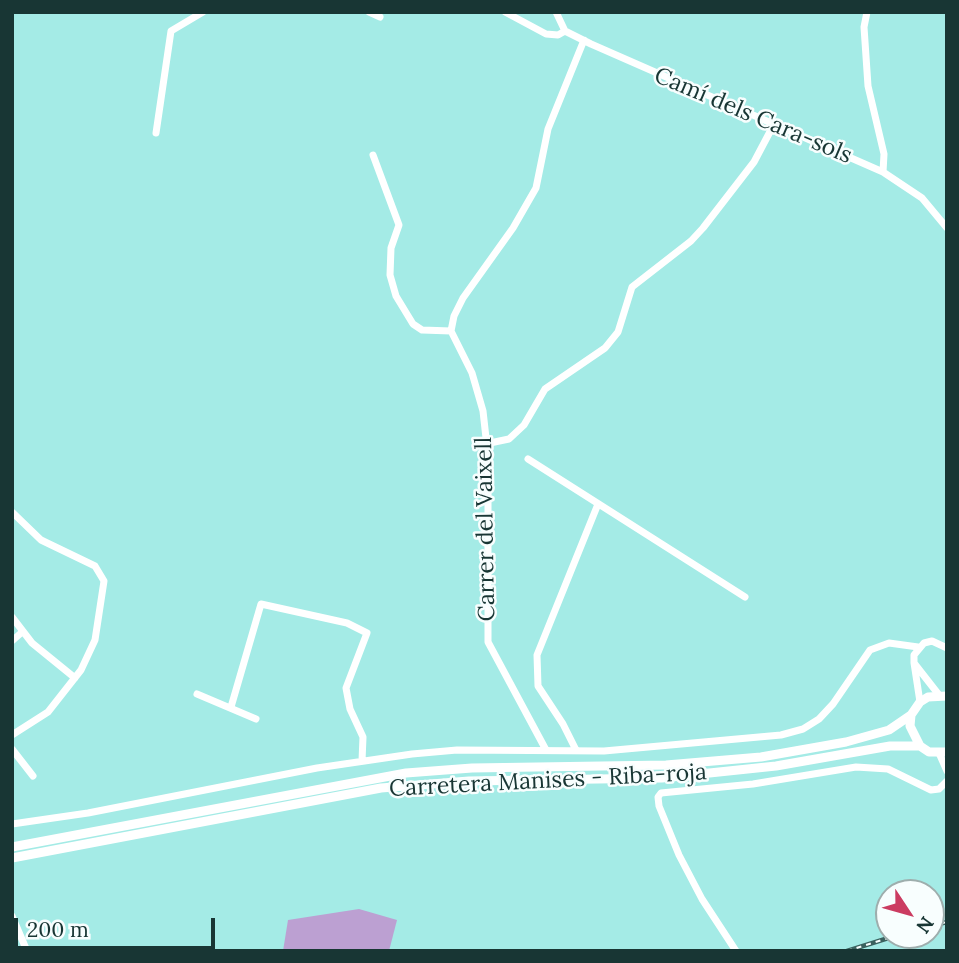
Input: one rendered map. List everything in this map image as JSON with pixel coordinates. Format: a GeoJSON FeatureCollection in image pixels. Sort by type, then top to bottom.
{"type":"FeatureCollection","features":[{"type":"Feature","properties":{"kind":"main road"},"geometry":{"type":"LineString","coordinates":[[920,747],[910,726],[911,715],[920,702],[943,696]]}},
{"type":"Feature","properties":{"kind":"main road","name":"Carretera Manises - Riba-roja"},"geometry":{"type":"LineString","coordinates":[[12,847],[406,774],[472,768],[666,765],[761,757],[846,742],[889,730],[911,715]]}},
{"type":"Feature","properties":{"kind":"main road","name":"Carretera Manises - Riba-roja"},"geometry":{"type":"LineString","coordinates":[[12,858],[381,788],[469,781],[662,778],[776,766],[890,746],[920,747],[943,753]]}},
{"type":"Feature","properties":{"kind":"street"},"geometry":{"type":"LineString","coordinates":[[156,133],[171,31],[203,12]]}},
{"type":"Feature","properties":{"kind":"street"},"geometry":{"type":"LineString","coordinates":[[369,12],[380,17]]}},
{"type":"Feature","properties":{"kind":"street"},"geometry":{"type":"LineString","coordinates":[[505,12],[546,34],[558,35],[565,30],[556,12]]}},
{"type":"Feature","properties":{"kind":"street"},"geometry":{"type":"LineString","coordinates":[[867,12],[864,27],[868,86],[884,154],[883,172]]}},
{"type":"Feature","properties":{"kind":"street","name":"Camí dels Cara-sols"},"geometry":{"type":"LineString","coordinates":[[565,30],[773,126],[883,172],[922,198],[947,228]]}},
{"type":"Feature","properties":{"kind":"street"},"geometry":{"type":"LineString","coordinates":[[373,155],[398,225],[391,248],[390,275],[396,296],[413,324],[422,330],[451,331],[454,316],[463,298],[508,237],[536,188],[548,129],[584,40]]}},
{"type":"Feature","properties":{"kind":"street"},"geometry":{"type":"LineString","coordinates":[[485,444],[509,439],[524,425],[545,389],[605,348],[618,332],[632,287],[704,228],[754,162],[773,126]]}},
{"type":"Feature","properties":{"kind":"street","name":"Carrer del Vaixell"},"geometry":{"type":"LineString","coordinates":[[451,331],[472,373],[483,411],[489,555],[488,642],[545,750]]}},
{"type":"Feature","properties":{"kind":"street"},"geometry":{"type":"LineString","coordinates":[[527,459],[745,597]]}},
{"type":"Feature","properties":{"kind":"street"},"geometry":{"type":"LineString","coordinates":[[576,750],[538,686],[537,655],[598,505]]}},
{"type":"Feature","properties":{"kind":"street"},"geometry":{"type":"LineString","coordinates":[[12,512],[41,540],[95,566],[104,581],[95,640],[75,678],[48,712],[12,735]]}},
{"type":"Feature","properties":{"kind":"street"},"geometry":{"type":"LineString","coordinates":[[231,707],[261,604],[347,623],[368,633],[345,688],[363,737],[362,761]]}},
{"type":"Feature","properties":{"kind":"street"},"geometry":{"type":"LineString","coordinates":[[12,617],[21,633],[75,678]]}},
{"type":"Feature","properties":{"kind":"street"},"geometry":{"type":"LineString","coordinates":[[12,641],[21,633]]}},
{"type":"Feature","properties":{"kind":"street"},"geometry":{"type":"LineString","coordinates":[[12,824],[76,816],[362,761],[457,750],[637,749],[765,738],[803,729],[833,705],[870,650],[889,643],[918,647],[932,641],[947,648]]}},
{"type":"Feature","properties":{"kind":"street"},"geometry":{"type":"LineString","coordinates":[[918,647],[914,663],[920,702]]}},
{"type":"Feature","properties":{"kind":"street"},"geometry":{"type":"LineString","coordinates":[[914,663],[943,696]]}},
{"type":"Feature","properties":{"kind":"street"},"geometry":{"type":"LineString","coordinates":[[197,694],[256,719]]}},
{"type":"Feature","properties":{"kind":"street"},"geometry":{"type":"LineString","coordinates":[[12,749],[33,776]]}},
{"type":"Feature","properties":{"kind":"street"},"geometry":{"type":"LineString","coordinates":[[943,753],[947,771]]}},
{"type":"Feature","properties":{"kind":"street"},"geometry":{"type":"LineString","coordinates":[[736,951],[702,899],[679,855],[659,806],[658,797],[661,793],[753,784],[856,767],[888,769],[931,790],[939,789],[947,780]]}},
{"type":"Feature","properties":{"kind":"street"},"geometry":{"type":"LineString","coordinates":[[12,916],[27,951]]}},
{"type":"Feature","properties":{"kind":"shaded area"},"geometry":{"type":"Polygon","coordinates":[[[359,909],[397,920],[389,951],[283,951],[288,920],[359,909]]]}},
{"type":"Feature","properties":{"kind":"railway"},"geometry":{"type":"LineString","coordinates":[[847,951],[875,942]]}}]}
